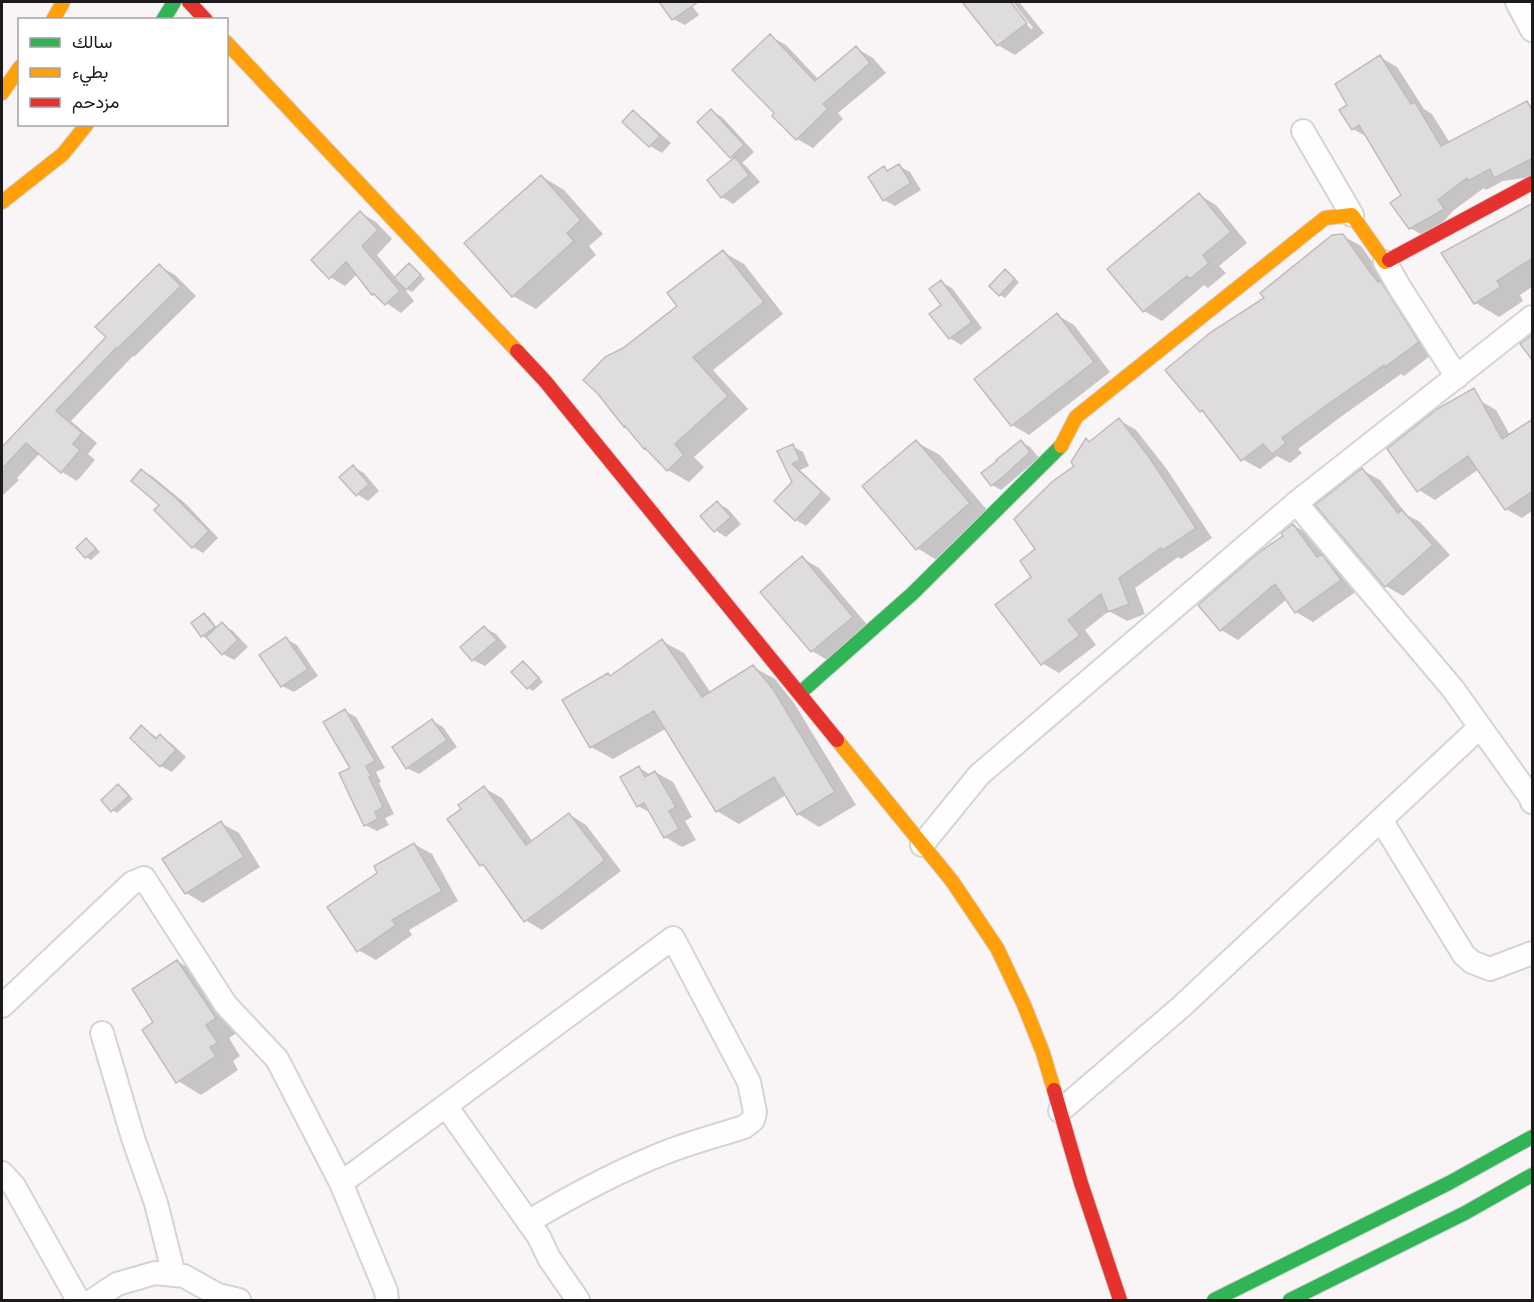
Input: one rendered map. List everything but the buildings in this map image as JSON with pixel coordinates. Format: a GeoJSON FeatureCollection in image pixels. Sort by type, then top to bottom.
{"type":"FeatureCollection","features":[{"type":"Feature","properties":{"kind":"street"},"geometry":{"type":"LineString","coordinates":[[54,18],[63,2]]}},
{"type":"Feature","properties":{"kind":"street"},"geometry":{"type":"LineString","coordinates":[[164,18],[174,2]]}},
{"type":"Feature","properties":{"kind":"street"},"geometry":{"type":"LineString","coordinates":[[189,2],[204,18]]}},
{"type":"Feature","properties":{"kind":"street"},"geometry":{"type":"LineString","coordinates":[[1517,2],[1533,30]]}},
{"type":"Feature","properties":{"kind":"street"},"geometry":{"type":"LineString","coordinates":[[228,44],[545,381],[952,881],[997,948],[1028,1015],[1043,1053],[1081,1183],[1120,1300]]}},
{"type":"Feature","properties":{"kind":"street"},"geometry":{"type":"LineString","coordinates":[[2,93],[18,71]]}},
{"type":"Feature","properties":{"kind":"street"},"geometry":{"type":"LineString","coordinates":[[2,202],[63,154],[85,126]]}},
{"type":"Feature","properties":{"kind":"street"},"geometry":{"type":"LineString","coordinates":[[1303,131],[1352,215],[1385,262],[1457,377]]}},
{"type":"Feature","properties":{"kind":"street"},"geometry":{"type":"LineString","coordinates":[[1385,262],[1533,183]]}},
{"type":"Feature","properties":{"kind":"street"},"geometry":{"type":"LineString","coordinates":[[800,693],[912,594],[1047,461],[1060,448],[1076,417],[1325,218],[1352,215]]}},
{"type":"Feature","properties":{"kind":"street"},"geometry":{"type":"LineString","coordinates":[[922,844],[979,775],[1296,502],[1533,317]]}},
{"type":"Feature","properties":{"kind":"street"},"geometry":{"type":"LineString","coordinates":[[1296,502],[1453,690],[1533,802]]}},
{"type":"Feature","properties":{"kind":"street"},"geometry":{"type":"LineString","coordinates":[[1060,1111],[1181,1006],[1480,727]]}},
{"type":"Feature","properties":{"kind":"street"},"geometry":{"type":"LineString","coordinates":[[1380,820],[1464,955],[1472,962],[1490,969],[1533,953]]}},
{"type":"Feature","properties":{"kind":"street"},"geometry":{"type":"LineString","coordinates":[[2,1006],[132,883],[144,878],[226,1005],[277,1059],[341,1184],[386,1291],[387,1300]]}},
{"type":"Feature","properties":{"kind":"street"},"geometry":{"type":"LineString","coordinates":[[341,1184],[673,938],[748,1082],[755,1112],[753,1120],[744,1127],[670,1151],[630,1168],[568,1198],[528,1222]]}},
{"type":"Feature","properties":{"kind":"street"},"geometry":{"type":"LineString","coordinates":[[102,1033],[133,1138],[156,1203],[174,1275]]}},
{"type":"Feature","properties":{"kind":"street"},"geometry":{"type":"LineString","coordinates":[[446,1106],[539,1237],[549,1258],[579,1300]]}},
{"type":"Feature","properties":{"kind":"street"},"geometry":{"type":"LineString","coordinates":[[1214,1300],[1449,1183],[1533,1137]]}},
{"type":"Feature","properties":{"kind":"street"},"geometry":{"type":"LineString","coordinates":[[2,1173],[14,1186],[78,1300]]}},
{"type":"Feature","properties":{"kind":"street"},"geometry":{"type":"LineString","coordinates":[[1290,1300],[1533,1175]]}},
{"type":"Feature","properties":{"kind":"street"},"geometry":{"type":"LineString","coordinates":[[93,1300],[117,1284],[155,1273],[184,1276],[218,1295],[239,1300]]}},
{"type":"Feature","properties":{"kind":"traffic: fast"},"geometry":{"type":"LineString","coordinates":[[164,18],[174,2]]}},
{"type":"Feature","properties":{"kind":"traffic: fast"},"geometry":{"type":"LineString","coordinates":[[800,693],[912,594],[1061,446]]}},
{"type":"Feature","properties":{"kind":"traffic: fast"},"geometry":{"type":"LineString","coordinates":[[1214,1300],[1449,1183],[1532,1137]]}},
{"type":"Feature","properties":{"kind":"traffic: fast"},"geometry":{"type":"LineString","coordinates":[[1290,1300],[1465,1213],[1532,1175]]}},
{"type":"Feature","properties":{"kind":"traffic: slow"},"geometry":{"type":"LineString","coordinates":[[54,18],[63,2]]}},
{"type":"Feature","properties":{"kind":"traffic: slow"},"geometry":{"type":"LineString","coordinates":[[228,44],[517,351]]}},
{"type":"Feature","properties":{"kind":"traffic: slow"},"geometry":{"type":"LineString","coordinates":[[2,93],[18,70]]}},
{"type":"Feature","properties":{"kind":"traffic: slow"},"geometry":{"type":"LineString","coordinates":[[2,202],[63,154],[85,126]]}},
{"type":"Feature","properties":{"kind":"traffic: slow"},"geometry":{"type":"LineString","coordinates":[[1061,446],[1076,417],[1325,218],[1352,215],[1385,262],[1389,260]]}},
{"type":"Feature","properties":{"kind":"traffic: slow"},"geometry":{"type":"LineString","coordinates":[[837,740],[952,881],[997,948],[1024,1005],[1043,1053],[1054,1090]]}},
{"type":"Feature","properties":{"kind":"traffic: jam"},"geometry":{"type":"LineString","coordinates":[[189,2],[204,18]]}},
{"type":"Feature","properties":{"kind":"traffic: jam"},"geometry":{"type":"LineString","coordinates":[[1389,260],[1532,183]]}},
{"type":"Feature","properties":{"kind":"traffic: jam"},"geometry":{"type":"LineString","coordinates":[[517,351],[545,381],[837,740]]}},
{"type":"Feature","properties":{"kind":"traffic: jam"},"geometry":{"type":"LineString","coordinates":[[1054,1090],[1081,1183],[1120,1300]]}}]}
